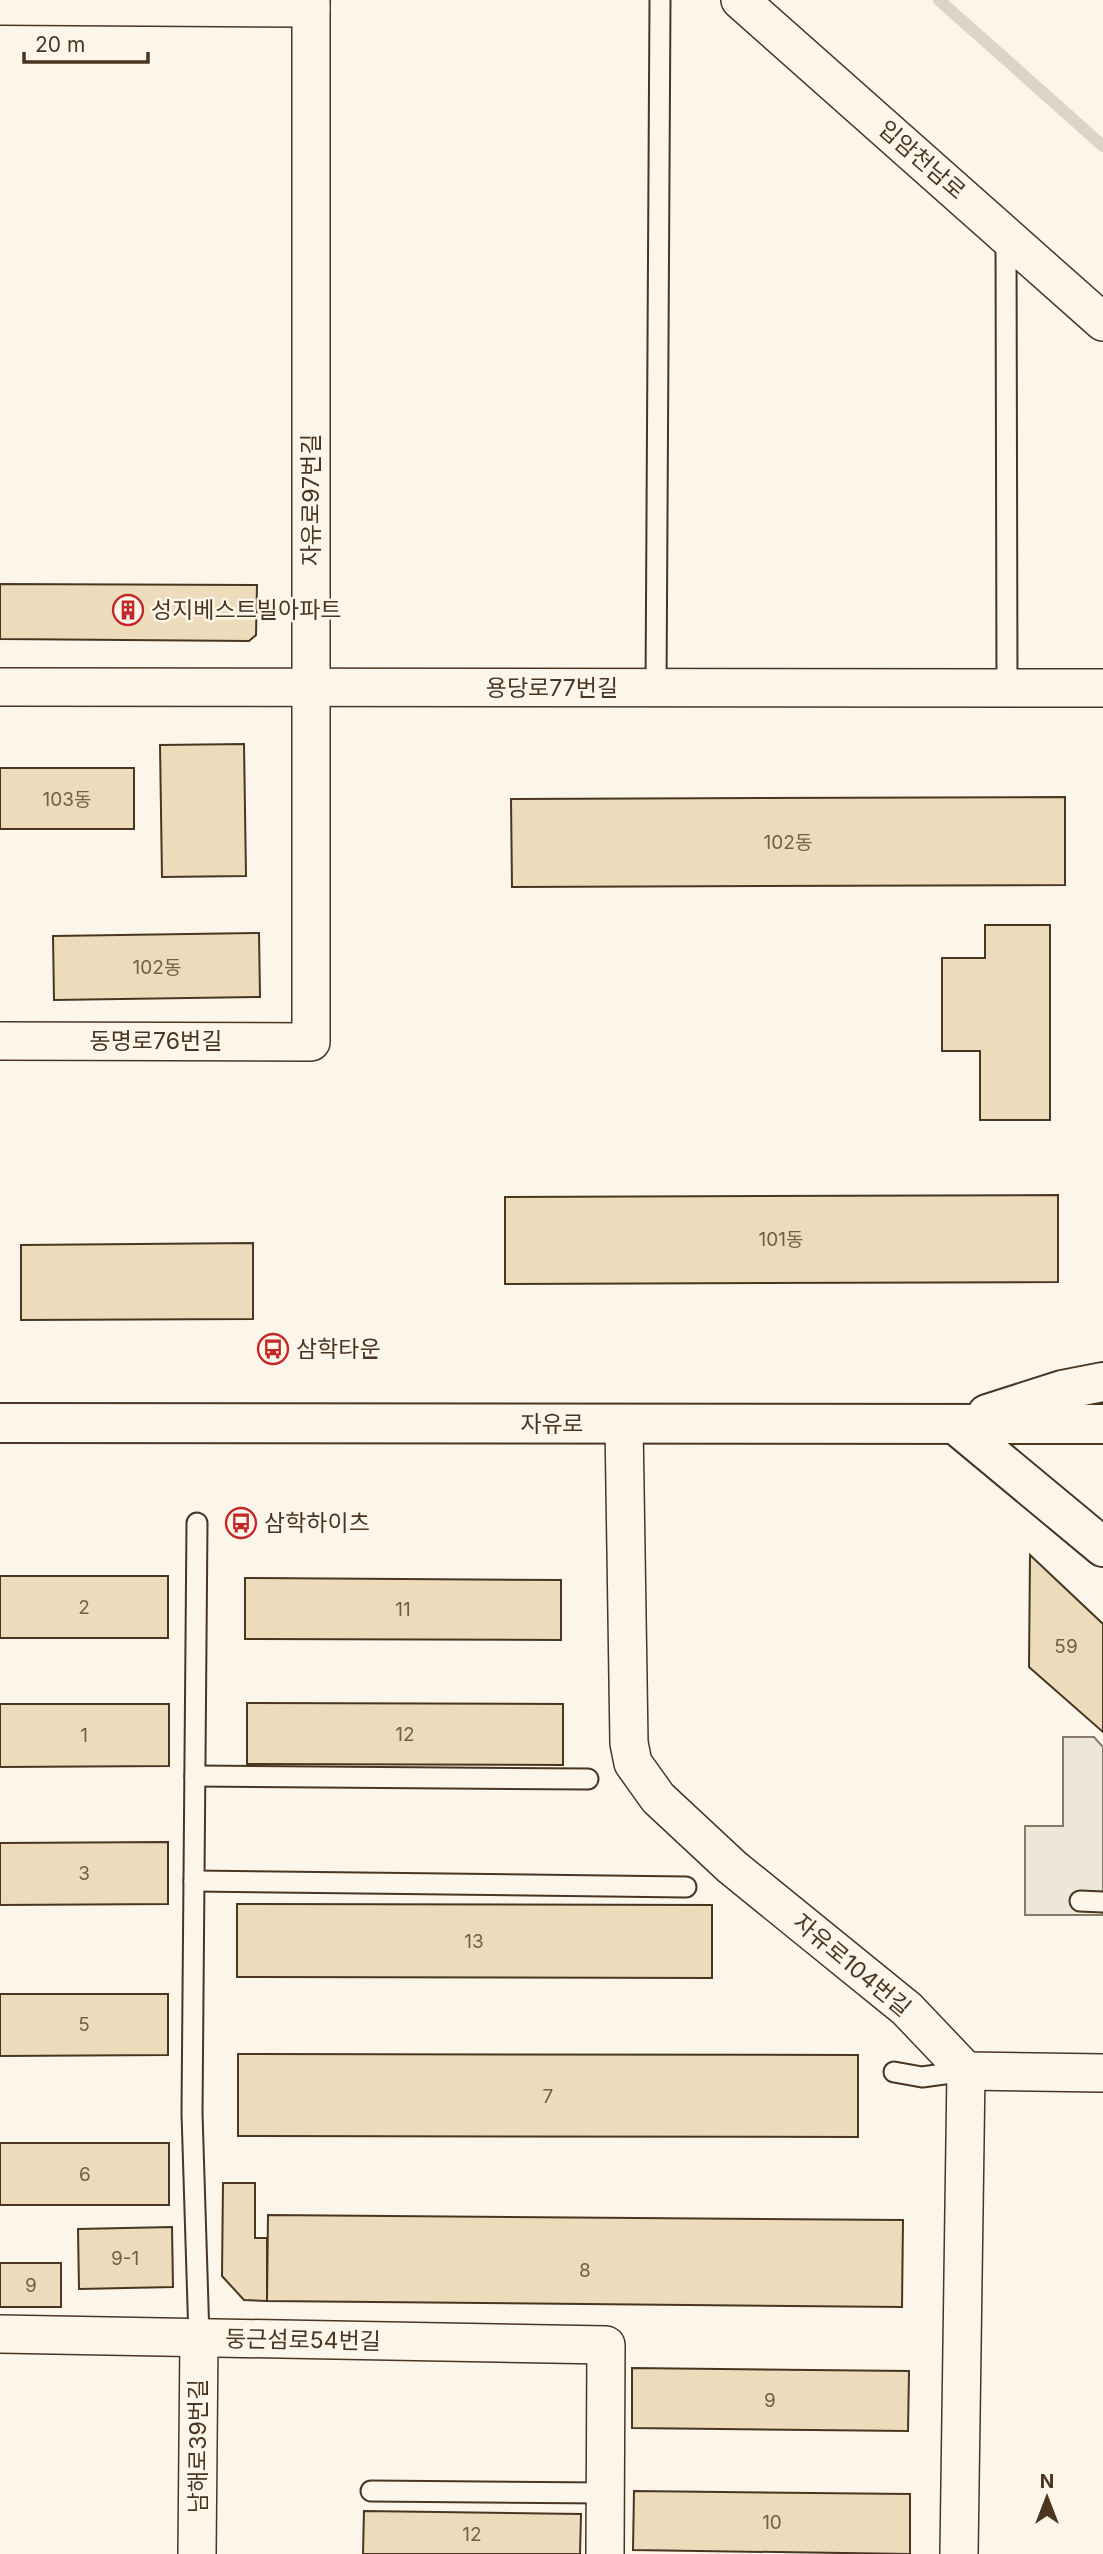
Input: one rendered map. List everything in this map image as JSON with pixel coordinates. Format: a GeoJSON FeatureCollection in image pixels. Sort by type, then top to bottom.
{"type":"FeatureCollection","features":[{"type":"Feature","properties":{"kind":"street","name":"입암천남로"},"geometry":{"type":"LineString","coordinates":[[740,0],[1103,322]]}},
{"type":"Feature","properties":{"kind":"street"},"geometry":{"type":"LineString","coordinates":[[0,6],[311,4]]}},
{"type":"Feature","properties":{"kind":"street","name":"자유로97번길"},"geometry":{"type":"LineString","coordinates":[[311,4],[311,1042]]}},
{"type":"Feature","properties":{"kind":"street","name":"용당로77번길"},"geometry":{"type":"LineString","coordinates":[[0,687],[1103,688]]}},
{"type":"Feature","properties":{"kind":"street","name":"동명로76번길"},"geometry":{"type":"LineString","coordinates":[[0,1041],[311,1042]]}},
{"type":"Feature","properties":{"kind":"street"},"geometry":{"type":"LineString","coordinates":[[955,1424],[1062,1390],[1103,1382]]}},
{"type":"Feature","properties":{"kind":"street","name":"자유로"},"geometry":{"type":"LineString","coordinates":[[0,1423],[1103,1424]]}},
{"type":"Feature","properties":{"kind":"street","name":"자유로104번길"},"geometry":{"type":"LineString","coordinates":[[624,1424],[629,1742],[633,1763],[658,1798],[732,1867],[907,2009],[966,2071]]}},
{"type":"Feature","properties":{"kind":"street"},"geometry":{"type":"LineString","coordinates":[[955,1424],[1103,1546]]}},
{"type":"Feature","properties":{"kind":"street"},"geometry":{"type":"LineString","coordinates":[[959,2554],[966,2071],[1103,2073]]}},
{"type":"Feature","properties":{"kind":"street","name":"둥근섬로54번길"},"geometry":{"type":"LineString","coordinates":[[0,2334],[606,2345],[605,2494]]}},
{"type":"Feature","properties":{"kind":"street","name":"남해로39번길"},"geometry":{"type":"LineString","coordinates":[[197,2554],[199,2338]]}},
{"type":"Feature","properties":{"kind":"street"},"geometry":{"type":"LineString","coordinates":[[605,2494],[605,2554]]}},
{"type":"Feature","properties":{"kind":"lane"},"geometry":{"type":"LineString","coordinates":[[656,689],[660,0]]}},
{"type":"Feature","properties":{"kind":"lane"},"geometry":{"type":"LineString","coordinates":[[1006,234],[1007,689]]}},
{"type":"Feature","properties":{"kind":"lane"},"geometry":{"type":"LineString","coordinates":[[197,1523],[192,2113],[199,2338]]}},
{"type":"Feature","properties":{"kind":"lane"},"geometry":{"type":"LineString","coordinates":[[195,1776],[588,1779]]}},
{"type":"Feature","properties":{"kind":"lane"},"geometry":{"type":"LineString","coordinates":[[194,1881],[686,1888]]}},
{"type":"Feature","properties":{"kind":"lane"},"geometry":{"type":"LineString","coordinates":[[1080,1901],[1103,1902]]}},
{"type":"Feature","properties":{"kind":"lane"},"geometry":{"type":"LineString","coordinates":[[894,2072],[922,2077],[966,2071]]}},
{"type":"Feature","properties":{"kind":"lane"},"geometry":{"type":"LineString","coordinates":[[371,2491],[605,2494]]}},
{"type":"Feature","properties":{"kind":"shaded area"},"geometry":{"type":"Polygon","coordinates":[[[1063,1737],[1094,1737],[1103,1747],[1103,1915],[1025,1915],[1025,1826],[1063,1826],[1063,1737]]]}},
{"type":"Feature","properties":{"kind":"building","name":"성지베스트빌아파트"},"geometry":{"type":"Polygon","coordinates":[[[0,584],[257,585],[256,635],[249,641],[0,639],[0,584]]]}},
{"type":"Feature","properties":{"kind":"building"},"geometry":{"type":"Polygon","coordinates":[[[244,744],[246,876],[162,877],[160,745],[244,744]]]}},
{"type":"Feature","properties":{"kind":"building"},"geometry":{"type":"Polygon","coordinates":[[[0,768],[134,768],[134,829],[0,829],[0,768]]]}},
{"type":"Feature","properties":{"kind":"building"},"geometry":{"type":"Polygon","coordinates":[[[1065,797],[1065,885],[512,887],[511,799],[1065,797]]]}},
{"type":"Feature","properties":{"kind":"building"},"geometry":{"type":"Polygon","coordinates":[[[985,925],[1050,925],[1050,1120],[980,1120],[980,1051],[942,1051],[942,958],[985,958],[985,925]]]}},
{"type":"Feature","properties":{"kind":"building"},"geometry":{"type":"Polygon","coordinates":[[[259,933],[260,997],[54,1000],[53,936],[259,933]]]}},
{"type":"Feature","properties":{"kind":"building"},"geometry":{"type":"Polygon","coordinates":[[[1058,1195],[1058,1282],[505,1284],[505,1197],[1058,1195]]]}},
{"type":"Feature","properties":{"kind":"building"},"geometry":{"type":"Polygon","coordinates":[[[253,1243],[253,1319],[21,1320],[21,1245],[253,1243]]]}},
{"type":"Feature","properties":{"kind":"building"},"geometry":{"type":"Polygon","coordinates":[[[1030,1555],[1103,1624],[1103,1732],[1029,1667],[1030,1555]]]}},
{"type":"Feature","properties":{"kind":"building"},"geometry":{"type":"Polygon","coordinates":[[[0,1576],[168,1576],[168,1638],[0,1638],[0,1576]]]}},
{"type":"Feature","properties":{"kind":"building"},"geometry":{"type":"Polygon","coordinates":[[[245,1578],[561,1580],[561,1640],[245,1639],[245,1578]]]}},
{"type":"Feature","properties":{"kind":"building"},"geometry":{"type":"Polygon","coordinates":[[[247,1703],[563,1704],[563,1765],[247,1764],[247,1703]]]}},
{"type":"Feature","properties":{"kind":"building"},"geometry":{"type":"Polygon","coordinates":[[[0,1704],[169,1704],[169,1766],[0,1767],[0,1704]]]}},
{"type":"Feature","properties":{"kind":"building"},"geometry":{"type":"Polygon","coordinates":[[[168,1842],[168,1904],[0,1905],[0,1843],[168,1842]]]}},
{"type":"Feature","properties":{"kind":"building"},"geometry":{"type":"Polygon","coordinates":[[[237,1904],[712,1905],[712,1978],[237,1977],[237,1904]]]}},
{"type":"Feature","properties":{"kind":"building"},"geometry":{"type":"Polygon","coordinates":[[[0,1994],[168,1994],[168,2055],[0,2056],[0,1994]]]}},
{"type":"Feature","properties":{"kind":"building"},"geometry":{"type":"Polygon","coordinates":[[[238,2054],[858,2055],[858,2137],[238,2136],[238,2054]]]}},
{"type":"Feature","properties":{"kind":"building"},"geometry":{"type":"Polygon","coordinates":[[[0,2143],[169,2143],[169,2205],[0,2205],[0,2143]]]}},
{"type":"Feature","properties":{"kind":"building"},"geometry":{"type":"Polygon","coordinates":[[[223,2183],[255,2183],[255,2238],[267,2238],[267,2301],[244,2300],[222,2276],[223,2183]]]}},
{"type":"Feature","properties":{"kind":"building"},"geometry":{"type":"Polygon","coordinates":[[[268,2215],[903,2220],[902,2307],[267,2301],[268,2215]]]}},
{"type":"Feature","properties":{"kind":"building"},"geometry":{"type":"Polygon","coordinates":[[[172,2227],[173,2287],[79,2289],[78,2229],[172,2227]]]}},
{"type":"Feature","properties":{"kind":"building"},"geometry":{"type":"Polygon","coordinates":[[[0,2263],[61,2263],[61,2307],[0,2307],[0,2263]]]}},
{"type":"Feature","properties":{"kind":"building"},"geometry":{"type":"Polygon","coordinates":[[[632,2368],[909,2371],[908,2431],[632,2428],[632,2368]]]}},
{"type":"Feature","properties":{"kind":"building"},"geometry":{"type":"Polygon","coordinates":[[[634,2491],[910,2494],[910,2554],[633,2550],[634,2491]]]}},
{"type":"Feature","properties":{"kind":"building"},"geometry":{"type":"Polygon","coordinates":[[[364,2511],[581,2514],[580,2554],[363,2554],[364,2511]]]}},
{"type":"Feature","properties":{"kind":"waterway"},"geometry":{"type":"LineString","coordinates":[[939,0],[1103,146]]}},
{"type":"Feature","properties":{"kind":"place","name":"성지베스트빌아파트"},"geometry":{"type":"Point","coordinates":[128,610]}},
{"type":"Feature","properties":{"kind":"place","name":"삼학타운"},"geometry":{"type":"Point","coordinates":[273,1349]}},
{"type":"Feature","properties":{"kind":"place","name":"삼학하이츠"},"geometry":{"type":"Point","coordinates":[241,1523]}}]}
